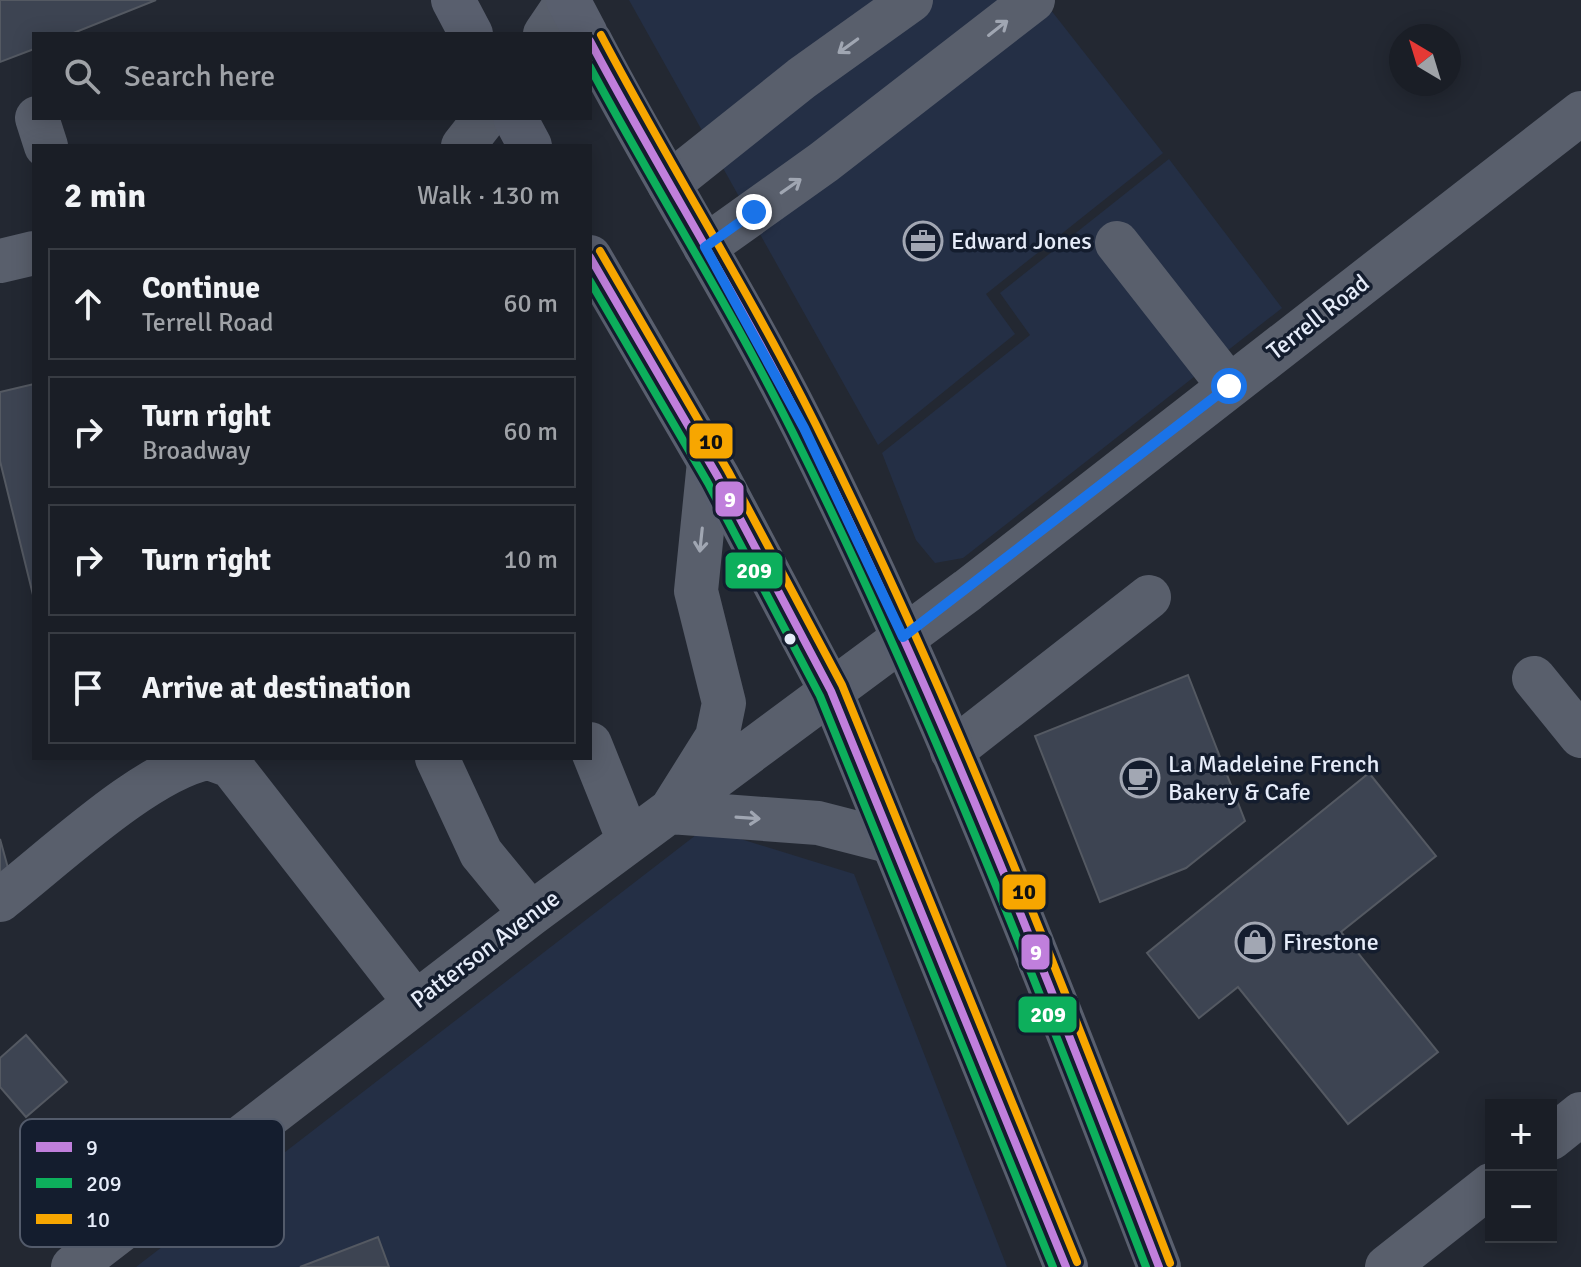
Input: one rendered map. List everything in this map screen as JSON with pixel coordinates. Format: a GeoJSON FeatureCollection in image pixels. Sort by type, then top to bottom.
{"type":"FeatureCollection","features":[{"type":"Feature","properties":{"kind":"main road"},"geometry":{"type":"LineString","coordinates":[[453,0],[470,32]]}},
{"type":"Feature","properties":{"kind":"main road"},"geometry":{"type":"LineString","coordinates":[[568,0],[585,32]]}},
{"type":"Feature","properties":{"kind":"main road"},"geometry":{"type":"LineString","coordinates":[[592,45],[804,428],[903,637],[1029,928],[1159,1267]]}},
{"type":"Feature","properties":{"kind":"main road"},"geometry":{"type":"LineString","coordinates":[[516,120],[529,144]]}},
{"type":"Feature","properties":{"kind":"main road"},"geometry":{"type":"LineString","coordinates":[[592,260],[709,462],[831,691],[1066,1267]]}},
{"type":"Feature","properties":{"kind":"street"},"geometry":{"type":"LineString","coordinates":[[546,32],[568,0]]}},
{"type":"Feature","properties":{"kind":"street"},"geometry":{"type":"LineString","coordinates":[[669,184],[802,78],[911,0]]}},
{"type":"Feature","properties":{"kind":"street"},"geometry":{"type":"LineString","coordinates":[[705,247],[824,162],[1033,0]]}},
{"type":"Feature","properties":{"kind":"street","name":"Terrell Road"},"geometry":{"type":"LineString","coordinates":[[903,637],[1581,113]]}},
{"type":"Feature","properties":{"kind":"street"},"geometry":{"type":"LineString","coordinates":[[38,120],[45,144]]}},
{"type":"Feature","properties":{"kind":"street"},"geometry":{"type":"LineString","coordinates":[[465,144],[483,120]]}},
{"type":"Feature","properties":{"kind":"street"},"geometry":{"type":"LineString","coordinates":[[1117,243],[1229,386]]}},
{"type":"Feature","properties":{"kind":"street"},"geometry":{"type":"LineString","coordinates":[[0,261],[32,253]]}},
{"type":"Feature","properties":{"kind":"street"},"geometry":{"type":"LineString","coordinates":[[709,462],[696,591],[724,703],[717,737],[670,812],[818,823],[892,842]]}},
{"type":"Feature","properties":{"kind":"street"},"geometry":{"type":"LineString","coordinates":[[952,751],[1149,597]]}},
{"type":"Feature","properties":{"kind":"street","name":"Patterson Avenue"},"geometry":{"type":"LineString","coordinates":[[264,1119],[531,914],[903,637]]}},
{"type":"Feature","properties":{"kind":"street"},"geometry":{"type":"LineString","coordinates":[[1534,678],[1581,736]]}},
{"type":"Feature","properties":{"kind":"street"},"geometry":{"type":"LineString","coordinates":[[592,749],[629,841]]}},
{"type":"Feature","properties":{"kind":"street"},"geometry":{"type":"LineString","coordinates":[[0,900],[141,789],[184,762],[196,760]]}},
{"type":"Feature","properties":{"kind":"street"},"geometry":{"type":"LineString","coordinates":[[214,760],[231,766],[415,1002]]}},
{"type":"Feature","properties":{"kind":"street"},"geometry":{"type":"LineString","coordinates":[[438,760],[481,853],[531,914]]}},
{"type":"Feature","properties":{"kind":"street"},"geometry":{"type":"LineString","coordinates":[[1557,1133],[1581,1114]]}},
{"type":"Feature","properties":{"kind":"street"},"geometry":{"type":"LineString","coordinates":[[1387,1267],[1485,1190]]}},
{"type":"Feature","properties":{"kind":"street","name":"Patterson Avenue"},"geometry":{"type":"LineString","coordinates":[[73,1267],[99,1247]]}},
{"type":"Feature","properties":{"kind":"shaded area"},"geometry":{"type":"Polygon","coordinates":[[[629,0],[1043,0],[1163,153],[986,294],[1015,334],[878,445],[629,0]]]}},
{"type":"Feature","properties":{"kind":"shaded area"},"geometry":{"type":"Polygon","coordinates":[[[1169,159],[1282,308],[963,558],[935,563],[916,540],[882,453],[1030,335],[1000,293],[1169,159]]]}},
{"type":"Feature","properties":{"kind":"shaded area"},"geometry":{"type":"Polygon","coordinates":[[[705,828],[854,874],[1007,1267],[136,1267],[162,1247],[284,1247],[284,1153],[705,828]]]}},
{"type":"Feature","properties":{"kind":"building"},"geometry":{"type":"Polygon","coordinates":[[[0,0],[156,0],[76,32],[32,32],[32,50],[0,62],[0,0]]]}},
{"type":"Feature","properties":{"kind":"building"},"geometry":{"type":"Polygon","coordinates":[[[32,384],[32,591],[0,461],[0,392],[32,384]]]}},
{"type":"Feature","properties":{"kind":"building","name":"La Madeleine French Bakery & Cafe"},"geometry":{"type":"Polygon","coordinates":[[[1188,675],[1245,821],[1186,868],[1100,902],[1035,736],[1188,675]]]}},
{"type":"Feature","properties":{"kind":"building","name":"Firestone"},"geometry":{"type":"Polygon","coordinates":[[[1369,773],[1436,856],[1341,932],[1438,1052],[1348,1124],[1238,987],[1199,1018],[1147,953],[1369,773]]]}},
{"type":"Feature","properties":{"kind":"building"},"geometry":{"type":"Polygon","coordinates":[[[0,839],[13,886],[0,890],[0,839]]]}},
{"type":"Feature","properties":{"kind":"building"},"geometry":{"type":"Polygon","coordinates":[[[26,1035],[67,1082],[26,1117],[0,1087],[0,1058],[26,1035]]]}},
{"type":"Feature","properties":{"kind":"building"},"geometry":{"type":"Polygon","coordinates":[[[378,1237],[389,1267],[300,1267],[378,1237]]]}},
{"type":"Feature","properties":{"kind":"transit line","name":"10"},"geometry":{"type":"LineString","coordinates":[[601,35],[790,374],[913,629],[1003,838],[1170,1263]]}},
{"type":"Feature","properties":{"kind":"transit line","name":"9"},"geometry":{"type":"LineString","coordinates":[[592,45],[779,379],[902,634],[992,843],[1159,1267]]}},
{"type":"Feature","properties":{"kind":"transit line","name":"209"},"geometry":{"type":"LineString","coordinates":[[592,71],[793,433],[890,638],[980,846],[1146,1267]]}},
{"type":"Feature","properties":{"kind":"transit line","name":"10"},"geometry":{"type":"LineString","coordinates":[[600,251],[728,471],[842,685],[1077,1262]]}},
{"type":"Feature","properties":{"kind":"transit line","name":"9"},"geometry":{"type":"LineString","coordinates":[[592,260],[718,477],[831,691],[1066,1267]]}},
{"type":"Feature","properties":{"kind":"transit line","name":"209"},"geometry":{"type":"LineString","coordinates":[[592,284],[708,483],[820,696],[1053,1267]]}},
{"type":"Feature","properties":{"kind":"place","name":"Edward Jones"},"geometry":{"type":"Point","coordinates":[923,241]}},
{"type":"Feature","properties":{"kind":"place","name":"La Madeleine French Bakery & Cafe"},"geometry":{"type":"Point","coordinates":[1140,778]}},
{"type":"Feature","properties":{"kind":"place","name":"Firestone"},"geometry":{"type":"Point","coordinates":[1255,942]}},
{"type":"Feature","properties":{"kind":"route"},"geometry":{"type":"LineString","coordinates":[[754,212],[705,247],[804,428],[903,637],[968,590],[1229,386]]}}]}
